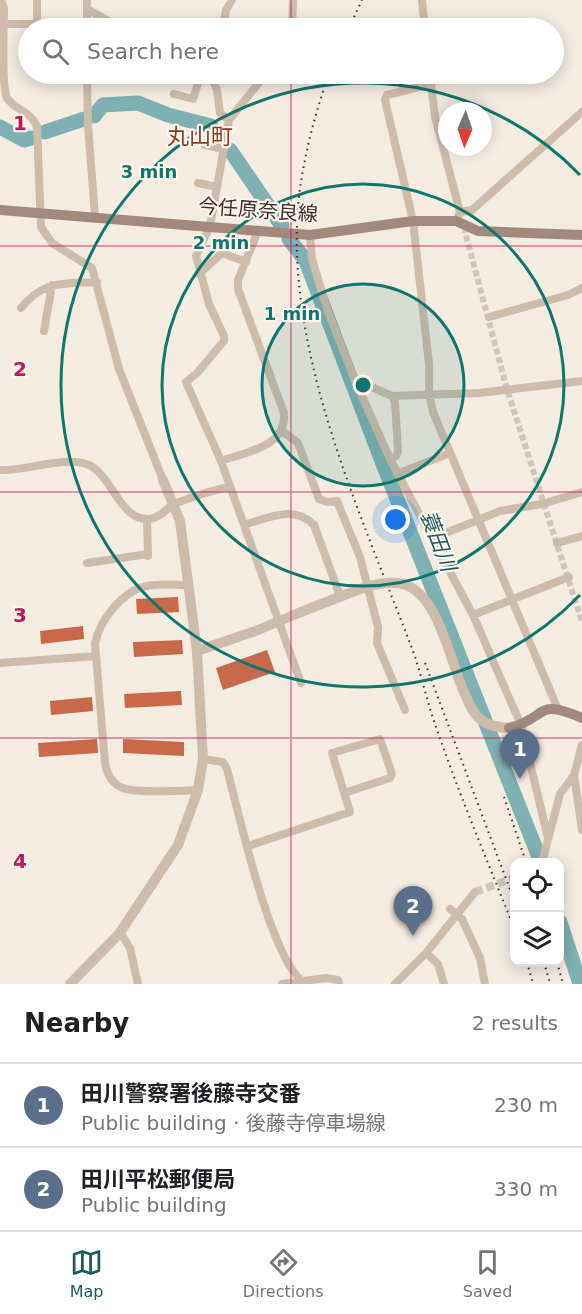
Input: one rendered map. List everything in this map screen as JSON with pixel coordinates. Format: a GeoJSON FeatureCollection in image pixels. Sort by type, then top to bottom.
{"type":"FeatureCollection","features":[{"type":"Feature","properties":{"kind":"main road","name":"今任原奈良線"},"geometry":{"type":"LineString","coordinates":[[0,210],[310,235],[458,216],[478,231],[582,235]]}},
{"type":"Feature","properties":{"kind":"main road"},"geometry":{"type":"LineString","coordinates":[[509,728],[521,725],[538,713],[557,707],[582,718]]}},
{"type":"Feature","properties":{"kind":"street"},"geometry":{"type":"LineString","coordinates":[[2,0],[5,93],[14,105],[33,118],[37,126],[39,213],[44,235],[52,243],[92,268],[119,369],[180,521],[196,651],[203,759],[198,790],[178,845],[120,932],[70,984]]}},
{"type":"Feature","properties":{"kind":"street"},"geometry":{"type":"LineString","coordinates":[[37,18],[38,0]]}},
{"type":"Feature","properties":{"kind":"street"},"geometry":{"type":"LineString","coordinates":[[225,18],[232,0]]}},
{"type":"Feature","properties":{"kind":"street"},"geometry":{"type":"LineString","coordinates":[[292,18],[293,0]]}},
{"type":"Feature","properties":{"kind":"street"},"geometry":{"type":"LineString","coordinates":[[422,0],[423,18]]}},
{"type":"Feature","properties":{"kind":"street"},"geometry":{"type":"LineString","coordinates":[[87,4],[107,18]]}},
{"type":"Feature","properties":{"kind":"street"},"geometry":{"type":"LineString","coordinates":[[4,24],[18,24]]}},
{"type":"Feature","properties":{"kind":"street"},"geometry":{"type":"LineString","coordinates":[[87,84],[95,217]]}},
{"type":"Feature","properties":{"kind":"street"},"geometry":{"type":"LineString","coordinates":[[174,94],[193,99],[198,84]]}},
{"type":"Feature","properties":{"kind":"street"},"geometry":{"type":"LineString","coordinates":[[213,84],[220,113],[230,120]]}},
{"type":"Feature","properties":{"kind":"street"},"geometry":{"type":"LineString","coordinates":[[258,84],[230,120],[210,226],[196,256],[199,274],[224,341],[197,374],[186,382],[221,461],[301,683]]}},
{"type":"Feature","properties":{"kind":"street"},"geometry":{"type":"LineString","coordinates":[[557,707],[433,412],[429,393],[429,364],[413,221],[385,100],[387,95],[431,84],[435,117],[458,216],[472,210],[582,112]]}},
{"type":"Feature","properties":{"kind":"street"},"geometry":{"type":"LineString","coordinates":[[205,145],[224,148]]}},
{"type":"Feature","properties":{"kind":"street"},"geometry":{"type":"LineString","coordinates":[[198,183],[217,187]]}},
{"type":"Feature","properties":{"kind":"street"},"geometry":{"type":"LineString","coordinates":[[221,461],[269,443],[282,432],[284,413],[238,289],[258,231]]}},
{"type":"Feature","properties":{"kind":"street"},"geometry":{"type":"LineString","coordinates":[[310,235],[312,259],[327,309],[356,383],[397,474],[473,615],[521,725],[548,838]]}},
{"type":"Feature","properties":{"kind":"street"},"geometry":{"type":"LineString","coordinates":[[199,274],[222,253],[246,262]]}},
{"type":"Feature","properties":{"kind":"street"},"geometry":{"type":"LineString","coordinates":[[21,308],[33,293],[52,285],[97,282]]}},
{"type":"Feature","properties":{"kind":"street"},"geometry":{"type":"LineString","coordinates":[[44,331],[52,285]]}},
{"type":"Feature","properties":{"kind":"street"},"geometry":{"type":"LineString","coordinates":[[489,317],[568,295],[582,288]]}},
{"type":"Feature","properties":{"kind":"street"},"geometry":{"type":"LineString","coordinates":[[356,383],[360,382],[392,396],[479,393],[582,381]]}},
{"type":"Feature","properties":{"kind":"street"},"geometry":{"type":"LineString","coordinates":[[390,459],[398,451],[395,402],[392,396]]}},
{"type":"Feature","properties":{"kind":"street"},"geometry":{"type":"LineString","coordinates":[[282,432],[298,443],[319,499],[327,502],[337,501],[360,557],[378,627],[377,643],[405,710]]}},
{"type":"Feature","properties":{"kind":"street"},"geometry":{"type":"LineString","coordinates":[[397,474],[450,453]]}},
{"type":"Feature","properties":{"kind":"street"},"geometry":{"type":"LineString","coordinates":[[0,470],[70,461],[85,463],[107,481],[128,511],[147,519],[158,517],[174,504],[229,488]]}},
{"type":"Feature","properties":{"kind":"street"},"geometry":{"type":"LineString","coordinates":[[431,539],[477,519],[582,492]]}},
{"type":"Feature","properties":{"kind":"street"},"geometry":{"type":"LineString","coordinates":[[244,525],[296,512],[306,517],[314,525],[343,595]]}},
{"type":"Feature","properties":{"kind":"street"},"geometry":{"type":"LineString","coordinates":[[87,564],[148,556],[147,519]]}},
{"type":"Feature","properties":{"kind":"street"},"geometry":{"type":"LineString","coordinates":[[557,543],[582,536]]}},
{"type":"Feature","properties":{"kind":"street"},"geometry":{"type":"LineString","coordinates":[[473,615],[569,576]]}},
{"type":"Feature","properties":{"kind":"street"},"geometry":{"type":"LineString","coordinates":[[196,651],[258,630],[343,595],[379,584],[398,583],[423,595],[437,621],[460,682],[478,718],[485,724],[509,728]]}},
{"type":"Feature","properties":{"kind":"street"},"geometry":{"type":"LineString","coordinates":[[189,585],[146,586],[130,594],[104,617],[98,628],[96,656],[106,772],[114,783],[124,790],[198,790]]}},
{"type":"Feature","properties":{"kind":"street"},"geometry":{"type":"LineString","coordinates":[[0,663],[96,656]]}},
{"type":"Feature","properties":{"kind":"street"},"geometry":{"type":"LineString","coordinates":[[248,846],[350,812],[344,793],[332,753],[380,739],[392,774],[390,778],[344,793]]}},
{"type":"Feature","properties":{"kind":"street"},"geometry":{"type":"LineString","coordinates":[[543,858],[560,794],[574,775],[582,745]]}},
{"type":"Feature","properties":{"kind":"street"},"geometry":{"type":"LineString","coordinates":[[203,759],[223,762],[273,934],[294,973],[302,981]]}},
{"type":"Feature","properties":{"kind":"street"},"geometry":{"type":"LineString","coordinates":[[574,775],[582,830]]}},
{"type":"Feature","properties":{"kind":"street"},"geometry":{"type":"LineString","coordinates":[[395,984],[426,953],[475,892]]}},
{"type":"Feature","properties":{"kind":"street"},"geometry":{"type":"LineString","coordinates":[[449,908],[462,919],[480,958],[485,984]]}},
{"type":"Feature","properties":{"kind":"street"},"geometry":{"type":"LineString","coordinates":[[120,932],[130,948],[138,984]]}},
{"type":"Feature","properties":{"kind":"street"},"geometry":{"type":"LineString","coordinates":[[426,953],[438,964],[444,984]]}},
{"type":"Feature","properties":{"kind":"street"},"geometry":{"type":"LineString","coordinates":[[282,984],[326,978],[338,980],[339,984]]}},
{"type":"Feature","properties":{"kind":"building"},"geometry":{"type":"Polygon","coordinates":[[[178,597],[179,612],[137,614],[136,599],[178,597]]]}},
{"type":"Feature","properties":{"kind":"building"},"geometry":{"type":"Polygon","coordinates":[[[83,626],[84,639],[41,644],[40,631],[83,626]]]}},
{"type":"Feature","properties":{"kind":"building"},"geometry":{"type":"Polygon","coordinates":[[[182,640],[183,654],[134,657],[133,642],[182,640]]]}},
{"type":"Feature","properties":{"kind":"building"},"geometry":{"type":"Polygon","coordinates":[[[267,650],[275,672],[223,690],[216,668],[267,650]]]}},
{"type":"Feature","properties":{"kind":"building"},"geometry":{"type":"Polygon","coordinates":[[[181,691],[182,705],[125,708],[124,694],[181,691]]]}},
{"type":"Feature","properties":{"kind":"building"},"geometry":{"type":"Polygon","coordinates":[[[92,697],[93,711],[51,715],[50,701],[92,697]]]}},
{"type":"Feature","properties":{"kind":"building"},"geometry":{"type":"Polygon","coordinates":[[[97,739],[98,753],[39,757],[38,743],[97,739]]]}},
{"type":"Feature","properties":{"kind":"building"},"geometry":{"type":"Polygon","coordinates":[[[123,739],[184,742],[184,756],[123,753],[123,739]]]}},
{"type":"Feature","properties":{"kind":"waterway","name":"蓑田川"},"geometry":{"type":"LineString","coordinates":[[94,116],[103,105],[138,103],[168,115],[211,126]]}},
{"type":"Feature","properties":{"kind":"waterway","name":"蓑田川"},"geometry":{"type":"LineString","coordinates":[[45,132],[84,119]]}},
{"type":"Feature","properties":{"kind":"waterway","name":"蓑田川"},"geometry":{"type":"LineString","coordinates":[[0,127],[24,140],[31,138]]}},
{"type":"Feature","properties":{"kind":"waterway","name":"蓑田川"},"geometry":{"type":"LineString","coordinates":[[230,150],[282,226]]}},
{"type":"Feature","properties":{"kind":"waterway","name":"蓑田川"},"geometry":{"type":"LineString","coordinates":[[289,239],[306,261],[382,461],[539,858]]}},
{"type":"Feature","properties":{"kind":"waterway","name":"蓑田川"},"geometry":{"type":"LineString","coordinates":[[564,934],[580,984]]}},
{"type":"Feature","properties":{"kind":"tunnel"},"geometry":{"type":"LineString","coordinates":[[467,227],[465,232],[507,389],[582,622]]}},
{"type":"Feature","properties":{"kind":"tunnel"},"geometry":{"type":"LineString","coordinates":[[475,892],[510,879]]}},
{"type":"Feature","properties":{"kind":"railway"},"geometry":{"type":"LineString","coordinates":[[354,18],[362,0]]}},
{"type":"Feature","properties":{"kind":"railway"},"geometry":{"type":"LineString","coordinates":[[326,84],[305,158],[297,230],[300,291],[310,353],[326,415],[346,477],[413,651],[450,767],[510,918]]}},
{"type":"Feature","properties":{"kind":"railway"},"geometry":{"type":"LineString","coordinates":[[425,663],[510,889]]}},
{"type":"Feature","properties":{"kind":"railway"},"geometry":{"type":"LineString","coordinates":[[504,797],[525,858]]}},
{"type":"Feature","properties":{"kind":"railway"},"geometry":{"type":"LineString","coordinates":[[528,966],[533,984]]}},
{"type":"Feature","properties":{"kind":"railway"},"geometry":{"type":"LineString","coordinates":[[545,966],[550,984]]}},
{"type":"Feature","properties":{"kind":"railway"},"geometry":{"type":"LineString","coordinates":[[558,966],[563,984]]}},
{"type":"Feature","properties":{"kind":"place","name":"田川警察署後藤寺交番"},"geometry":{"type":"Point","coordinates":[520,779]}},
{"type":"Feature","properties":{"kind":"place","name":"田川平松郵便局"},"geometry":{"type":"Point","coordinates":[413,936]}},
{"type":"Feature","properties":{"kind":"district","name":"丸山町"},"geometry":{"type":"Point","coordinates":[200,136]}}]}
